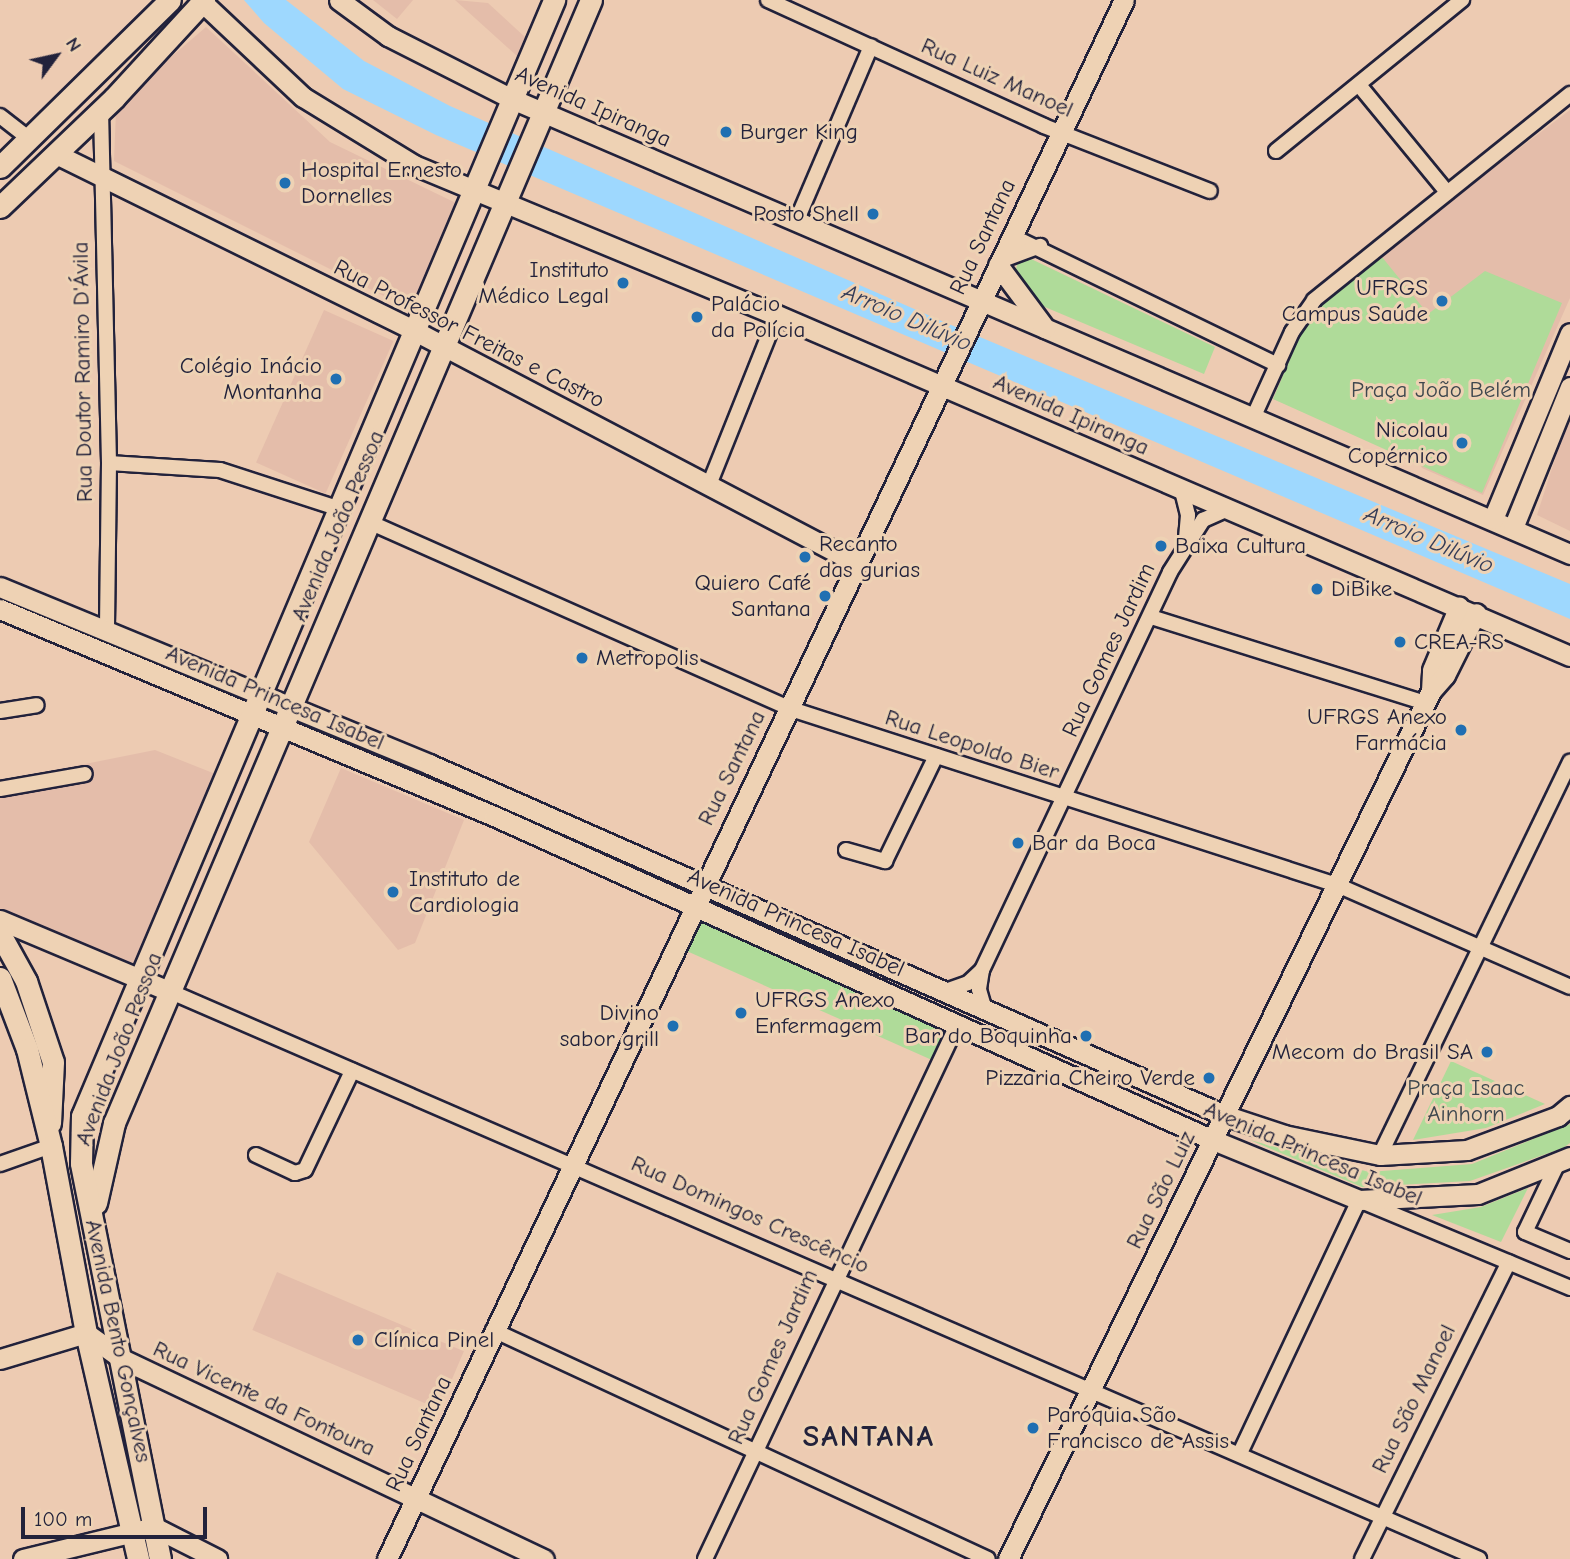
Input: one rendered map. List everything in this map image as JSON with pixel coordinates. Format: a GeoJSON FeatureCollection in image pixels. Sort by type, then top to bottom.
{"type":"FeatureCollection","features":[{"type":"Feature","properties":{"kind":"main road"},"geometry":{"type":"LineString","coordinates":[[0,167],[170,0]]}},
{"type":"Feature","properties":{"kind":"main road","name":"Avenida Ipiranga"},"geometry":{"type":"LineString","coordinates":[[339,0],[388,36],[512,99],[796,222],[977,308],[1046,328],[1570,554]]}},
{"type":"Feature","properties":{"kind":"main road","name":"Avenida João Pessoa"},"geometry":{"type":"LineString","coordinates":[[95,1219],[79,1149],[89,1096],[554,0]]}},
{"type":"Feature","properties":{"kind":"main road","name":"Avenida João Pessoa"},"geometry":{"type":"LineString","coordinates":[[95,1219],[97,1184],[114,1123],[591,0]]}},
{"type":"Feature","properties":{"kind":"main road","name":"Rua Santana"},"geometry":{"type":"LineString","coordinates":[[387,1559],[571,1163],[943,386],[977,308],[1124,0]]}},
{"type":"Feature","properties":{"kind":"main road"},"geometry":{"type":"LineString","coordinates":[[0,207],[101,110],[202,1]]}},
{"type":"Feature","properties":{"kind":"main road","name":"Avenida Ipiranga"},"geometry":{"type":"LineString","coordinates":[[202,1],[272,71],[318,108],[375,145],[474,190],[778,315],[1225,510],[1467,609],[1570,656]]}},
{"type":"Feature","properties":{"kind":"main road","name":"Rua Professor Freitas e Castro"},"geometry":{"type":"LineString","coordinates":[[56,154],[413,330],[857,563]]}},
{"type":"Feature","properties":{"kind":"main road"},"geometry":{"type":"LineString","coordinates":[[999,263],[1046,328]]}},
{"type":"Feature","properties":{"kind":"main road"},"geometry":{"type":"LineString","coordinates":[[1493,519],[1570,333]]}},
{"type":"Feature","properties":{"kind":"main road"},"geometry":{"type":"LineString","coordinates":[[1513,528],[1570,387]]}},
{"type":"Feature","properties":{"kind":"main road","name":"Avenida Princesa Isabel"},"geometry":{"type":"LineString","coordinates":[[0,587],[107,633],[290,705],[705,882],[1224,1115],[1284,1135],[1380,1155]]}},
{"type":"Feature","properties":{"kind":"main road","name":"Avenida Princesa Isabel"},"geometry":{"type":"LineString","coordinates":[[0,609],[281,725],[695,904],[1213,1140],[1359,1200]]}},
{"type":"Feature","properties":{"kind":"main road","name":"Rua São Luiz"},"geometry":{"type":"LineString","coordinates":[[1008,1559],[1428,697],[1445,676],[1467,609]]}},
{"type":"Feature","properties":{"kind":"main road","name":"Rua Domingos Crescêncio"},"geometry":{"type":"LineString","coordinates":[[0,920],[169,991]]}},
{"type":"Feature","properties":{"kind":"main road","name":"Avenida Bento Gonçalves"},"geometry":{"type":"LineString","coordinates":[[0,934],[26,981],[53,1062],[50,1140]]}},
{"type":"Feature","properties":{"kind":"main road","name":"Avenida Bento Gonçalves"},"geometry":{"type":"LineString","coordinates":[[0,978],[27,1049],[50,1140],[86,1333],[144,1528],[160,1559]]}},
{"type":"Feature","properties":{"kind":"main road"},"geometry":{"type":"LineString","coordinates":[[53,1062],[68,1084],[89,1096]]}},
{"type":"Feature","properties":{"kind":"main road"},"geometry":{"type":"LineString","coordinates":[[1380,1155],[1467,1150],[1558,1116],[1570,1106]]}},
{"type":"Feature","properties":{"kind":"main road"},"geometry":{"type":"LineString","coordinates":[[1359,1200],[1478,1194],[1563,1162]]}},
{"type":"Feature","properties":{"kind":"main road","name":"Avenida Bento Gonçalves"},"geometry":{"type":"LineString","coordinates":[[95,1219],[122,1359],[144,1528],[138,1559]]}},
{"type":"Feature","properties":{"kind":"main road"},"geometry":{"type":"LineString","coordinates":[[0,1359],[86,1333]]}},
{"type":"Feature","properties":{"kind":"main road","name":"Rua Vicente da Fontoura"},"geometry":{"type":"LineString","coordinates":[[86,1333],[122,1359],[544,1559]]}},
{"type":"Feature","properties":{"kind":"main road"},"geometry":{"type":"LineString","coordinates":[[23,1559],[144,1528],[217,1559]]}},
{"type":"Feature","properties":{"kind":"street","name":"Rua Luiz Manoel"},"geometry":{"type":"LineString","coordinates":[[768,0],[1060,131],[1210,191]]}},
{"type":"Feature","properties":{"kind":"street"},"geometry":{"type":"LineString","coordinates":[[1276,151],[1462,0]]}},
{"type":"Feature","properties":{"kind":"street"},"geometry":{"type":"LineString","coordinates":[[796,222],[871,46]]}},
{"type":"Feature","properties":{"kind":"street"},"geometry":{"type":"LineString","coordinates":[[1359,85],[1447,192]]}},
{"type":"Feature","properties":{"kind":"street"},"geometry":{"type":"LineString","coordinates":[[1254,418],[1292,332],[1314,300],[1570,94]]}},
{"type":"Feature","properties":{"kind":"street","name":"Rua Doutor Ramiro D'Ávila"},"geometry":{"type":"LineString","coordinates":[[101,110],[109,463],[107,633]]}},
{"type":"Feature","properties":{"kind":"street"},"geometry":{"type":"LineString","coordinates":[[0,116],[29,139]]}},
{"type":"Feature","properties":{"kind":"street"},"geometry":{"type":"LineString","coordinates":[[1012,236],[1040,246],[1278,365]]}},
{"type":"Feature","properties":{"kind":"street"},"geometry":{"type":"LineString","coordinates":[[999,263],[1040,246]]}},
{"type":"Feature","properties":{"kind":"street"},"geometry":{"type":"LineString","coordinates":[[709,485],[778,315]]}},
{"type":"Feature","properties":{"kind":"street"},"geometry":{"type":"LineString","coordinates":[[109,463],[220,470],[337,508]]}},
{"type":"Feature","properties":{"kind":"street","name":"Rua Gomes Jardim"},"geometry":{"type":"LineString","coordinates":[[1182,491],[1188,515],[1186,540]]}},
{"type":"Feature","properties":{"kind":"street","name":"Rua Gomes Jardim"},"geometry":{"type":"LineString","coordinates":[[984,1007],[979,989],[982,970],[1186,540],[1203,520],[1225,510]]}},
{"type":"Feature","properties":{"kind":"street","name":"Rua Leopoldo Bier"},"geometry":{"type":"LineString","coordinates":[[369,522],[788,708],[1337,885],[1570,987]]}},
{"type":"Feature","properties":{"kind":"street"},"geometry":{"type":"LineString","coordinates":[[1151,617],[1428,697]]}},
{"type":"Feature","properties":{"kind":"street"},"geometry":{"type":"LineString","coordinates":[[0,711],[37,705]]}},
{"type":"Feature","properties":{"kind":"street"},"geometry":{"type":"LineString","coordinates":[[846,850],[885,861],[936,756]]}},
{"type":"Feature","properties":{"kind":"street"},"geometry":{"type":"LineString","coordinates":[[1380,1155],[1570,762]]}},
{"type":"Feature","properties":{"kind":"street"},"geometry":{"type":"LineString","coordinates":[[0,789],[85,774]]}},
{"type":"Feature","properties":{"kind":"street"},"geometry":{"type":"LineString","coordinates":[[948,990],[968,982],[982,970]]}},
{"type":"Feature","properties":{"kind":"street","name":"Rua Domingos Crescêncio"},"geometry":{"type":"LineString","coordinates":[[169,991],[1240,1453],[1479,1559]]}},
{"type":"Feature","properties":{"kind":"street","name":"Rua Gomes Jardim"},"geometry":{"type":"LineString","coordinates":[[705,1559],[834,1279],[958,1023]]}},
{"type":"Feature","properties":{"kind":"street"},"geometry":{"type":"LineString","coordinates":[[256,1154],[295,1173],[305,1170],[352,1071]]}},
{"type":"Feature","properties":{"kind":"street"},"geometry":{"type":"LineString","coordinates":[[0,1164],[50,1140]]}},
{"type":"Feature","properties":{"kind":"street"},"geometry":{"type":"LineString","coordinates":[[1563,1162],[1525,1232],[1570,1251]]}},
{"type":"Feature","properties":{"kind":"street"},"geometry":{"type":"LineString","coordinates":[[1240,1453],[1359,1200]]}},
{"type":"Feature","properties":{"kind":"street","name":"Avenida Princesa Isabel"},"geometry":{"type":"LineString","coordinates":[[1359,1200],[1570,1287]]}},
{"type":"Feature","properties":{"kind":"street","name":"Rua São Manoel"},"geometry":{"type":"LineString","coordinates":[[1362,1559],[1509,1262]]}},
{"type":"Feature","properties":{"kind":"street"},"geometry":{"type":"LineString","coordinates":[[493,1330],[988,1559]]}},
{"type":"Feature","properties":{"kind":"shaded area"},"geometry":{"type":"Polygon","coordinates":[[[373,0],[413,0],[397,19],[373,0]]]}},
{"type":"Feature","properties":{"kind":"shaded area"},"geometry":{"type":"Polygon","coordinates":[[[455,0],[488,3],[525,37],[517,56],[455,0]]]}},
{"type":"Feature","properties":{"kind":"shaded area","name":"Hospital Ernesto Dornelles"},"geometry":{"type":"Polygon","coordinates":[[[206,27],[330,142],[458,204],[410,309],[114,161],[116,111],[121,100],[206,27]]]}},
{"type":"Feature","properties":{"kind":"shaded area","name":"Praça João Belém"},"geometry":{"type":"Polygon","coordinates":[[[1570,110],[1570,298],[1483,495],[1422,468],[1405,441],[1394,449],[1273,399],[1312,305],[1570,110]]]}},
{"type":"Feature","properties":{"kind":"shaded area","name":"Colégio Inácio Montanha"},"geometry":{"type":"Polygon","coordinates":[[[324,310],[393,341],[326,493],[256,463],[324,310]]]}},
{"type":"Feature","properties":{"kind":"shaded area"},"geometry":{"type":"Polygon","coordinates":[[[1570,412],[1570,531],[1537,515],[1570,412]]]}},
{"type":"Feature","properties":{"kind":"shaded area"},"geometry":{"type":"Polygon","coordinates":[[[155,750],[218,775],[135,970],[0,910],[0,781],[155,750]]]}},
{"type":"Feature","properties":{"kind":"shaded area","name":"Instituto de Cardiologia"},"geometry":{"type":"Polygon","coordinates":[[[341,768],[464,820],[415,943],[398,950],[309,842],[341,768]]]}},
{"type":"Feature","properties":{"kind":"shaded area","name":"Clínica Pinel"},"geometry":{"type":"Polygon","coordinates":[[[277,1272],[464,1351],[439,1409],[252,1330],[277,1272]]]}},
{"type":"Feature","properties":{"kind":"green space"},"geometry":{"type":"Polygon","coordinates":[[[1027,257],[1215,347],[1204,374],[1033,302],[1015,273],[1018,261],[1027,257]]]}},
{"type":"Feature","properties":{"kind":"green space","name":"Praça João Belém"},"geometry":{"type":"Polygon","coordinates":[[[1382,257],[1428,314],[1485,271],[1562,303],[1482,493],[1273,399],[1313,305],[1382,257]]]}},
{"type":"Feature","properties":{"kind":"green space"},"geometry":{"type":"Polygon","coordinates":[[[699,917],[947,1027],[932,1060],[684,950],[699,917]]]}},
{"type":"Feature","properties":{"kind":"green space","name":"Praça Isaac Ainhorn"},"geometry":{"type":"Polygon","coordinates":[[[1451,1061],[1545,1104],[1486,1128],[1413,1140],[1451,1061]]]}},
{"type":"Feature","properties":{"kind":"green space"},"geometry":{"type":"Polygon","coordinates":[[[1570,1124],[1570,1143],[1563,1148],[1470,1181],[1362,1187],[1250,1140],[1369,1172],[1472,1164],[1570,1124]]]}},
{"type":"Feature","properties":{"kind":"green space"},"geometry":{"type":"Polygon","coordinates":[[[1528,1188],[1501,1242],[1432,1215],[1481,1207],[1528,1188]]]}},
{"type":"Feature","properties":{"kind":"water","name":"Arroio Dilúvio"},"geometry":{"type":"Polygon","coordinates":[[[244,0],[286,0],[364,61],[450,106],[944,322],[1570,584],[1570,619],[436,135],[343,89],[264,23],[244,0]]]}},
{"type":"Feature","properties":{"kind":"place","name":"Burger King"},"geometry":{"type":"Point","coordinates":[726,132]}},
{"type":"Feature","properties":{"kind":"place","name":"Hospital Ernesto Dornelles"},"geometry":{"type":"Point","coordinates":[285,183]}},
{"type":"Feature","properties":{"kind":"place","name":"Posto Shell"},"geometry":{"type":"Point","coordinates":[873,214]}},
{"type":"Feature","properties":{"kind":"place","name":"Instituto Médico Legal"},"geometry":{"type":"Point","coordinates":[623,283]}},
{"type":"Feature","properties":{"kind":"place","name":"UFRGS Campus Saúde"},"geometry":{"type":"Point","coordinates":[1442,301]}},
{"type":"Feature","properties":{"kind":"place","name":"Palácio da Polícia"},"geometry":{"type":"Point","coordinates":[697,317]}},
{"type":"Feature","properties":{"kind":"place","name":"Colégio Inácio Montanha"},"geometry":{"type":"Point","coordinates":[336,379]}},
{"type":"Feature","properties":{"kind":"place","name":"Nicolau Copérnico"},"geometry":{"type":"Point","coordinates":[1462,443]}},
{"type":"Feature","properties":{"kind":"place","name":"Baixa Cultura"},"geometry":{"type":"Point","coordinates":[1161,546]}},
{"type":"Feature","properties":{"kind":"place","name":"Recanto das gurias"},"geometry":{"type":"Point","coordinates":[805,557]}},
{"type":"Feature","properties":{"kind":"place","name":"DiBike"},"geometry":{"type":"Point","coordinates":[1317,589]}},
{"type":"Feature","properties":{"kind":"place","name":"Quiero Café Santana"},"geometry":{"type":"Point","coordinates":[825,596]}},
{"type":"Feature","properties":{"kind":"place","name":"CREA-RS"},"geometry":{"type":"Point","coordinates":[1400,642]}},
{"type":"Feature","properties":{"kind":"place","name":"Metropolis"},"geometry":{"type":"Point","coordinates":[582,658]}},
{"type":"Feature","properties":{"kind":"place","name":"UFRGS Anexo Farmácia"},"geometry":{"type":"Point","coordinates":[1461,730]}},
{"type":"Feature","properties":{"kind":"place","name":"Bar da Boca"},"geometry":{"type":"Point","coordinates":[1018,843]}},
{"type":"Feature","properties":{"kind":"place","name":"Instituto de Cardiologia"},"geometry":{"type":"Point","coordinates":[393,892]}},
{"type":"Feature","properties":{"kind":"place","name":"UFRGS Anexo Enfermagem"},"geometry":{"type":"Point","coordinates":[741,1013]}},
{"type":"Feature","properties":{"kind":"place","name":"Divino sabor grill"},"geometry":{"type":"Point","coordinates":[673,1026]}},
{"type":"Feature","properties":{"kind":"place","name":"Bar do Boquinha"},"geometry":{"type":"Point","coordinates":[1086,1036]}},
{"type":"Feature","properties":{"kind":"place","name":"Mecom do Brasil SA"},"geometry":{"type":"Point","coordinates":[1487,1052]}},
{"type":"Feature","properties":{"kind":"place","name":"Pizzaria Cheiro Verde"},"geometry":{"type":"Point","coordinates":[1209,1078]}},
{"type":"Feature","properties":{"kind":"place","name":"Clínica Pinel"},"geometry":{"type":"Point","coordinates":[358,1340]}},
{"type":"Feature","properties":{"kind":"place","name":"Paróquia São Francisco de Assis"},"geometry":{"type":"Point","coordinates":[1033,1428]}},
{"type":"Feature","properties":{"kind":"district","name":"SANTANA"},"geometry":{"type":"Point","coordinates":[869,1437]}}]}
